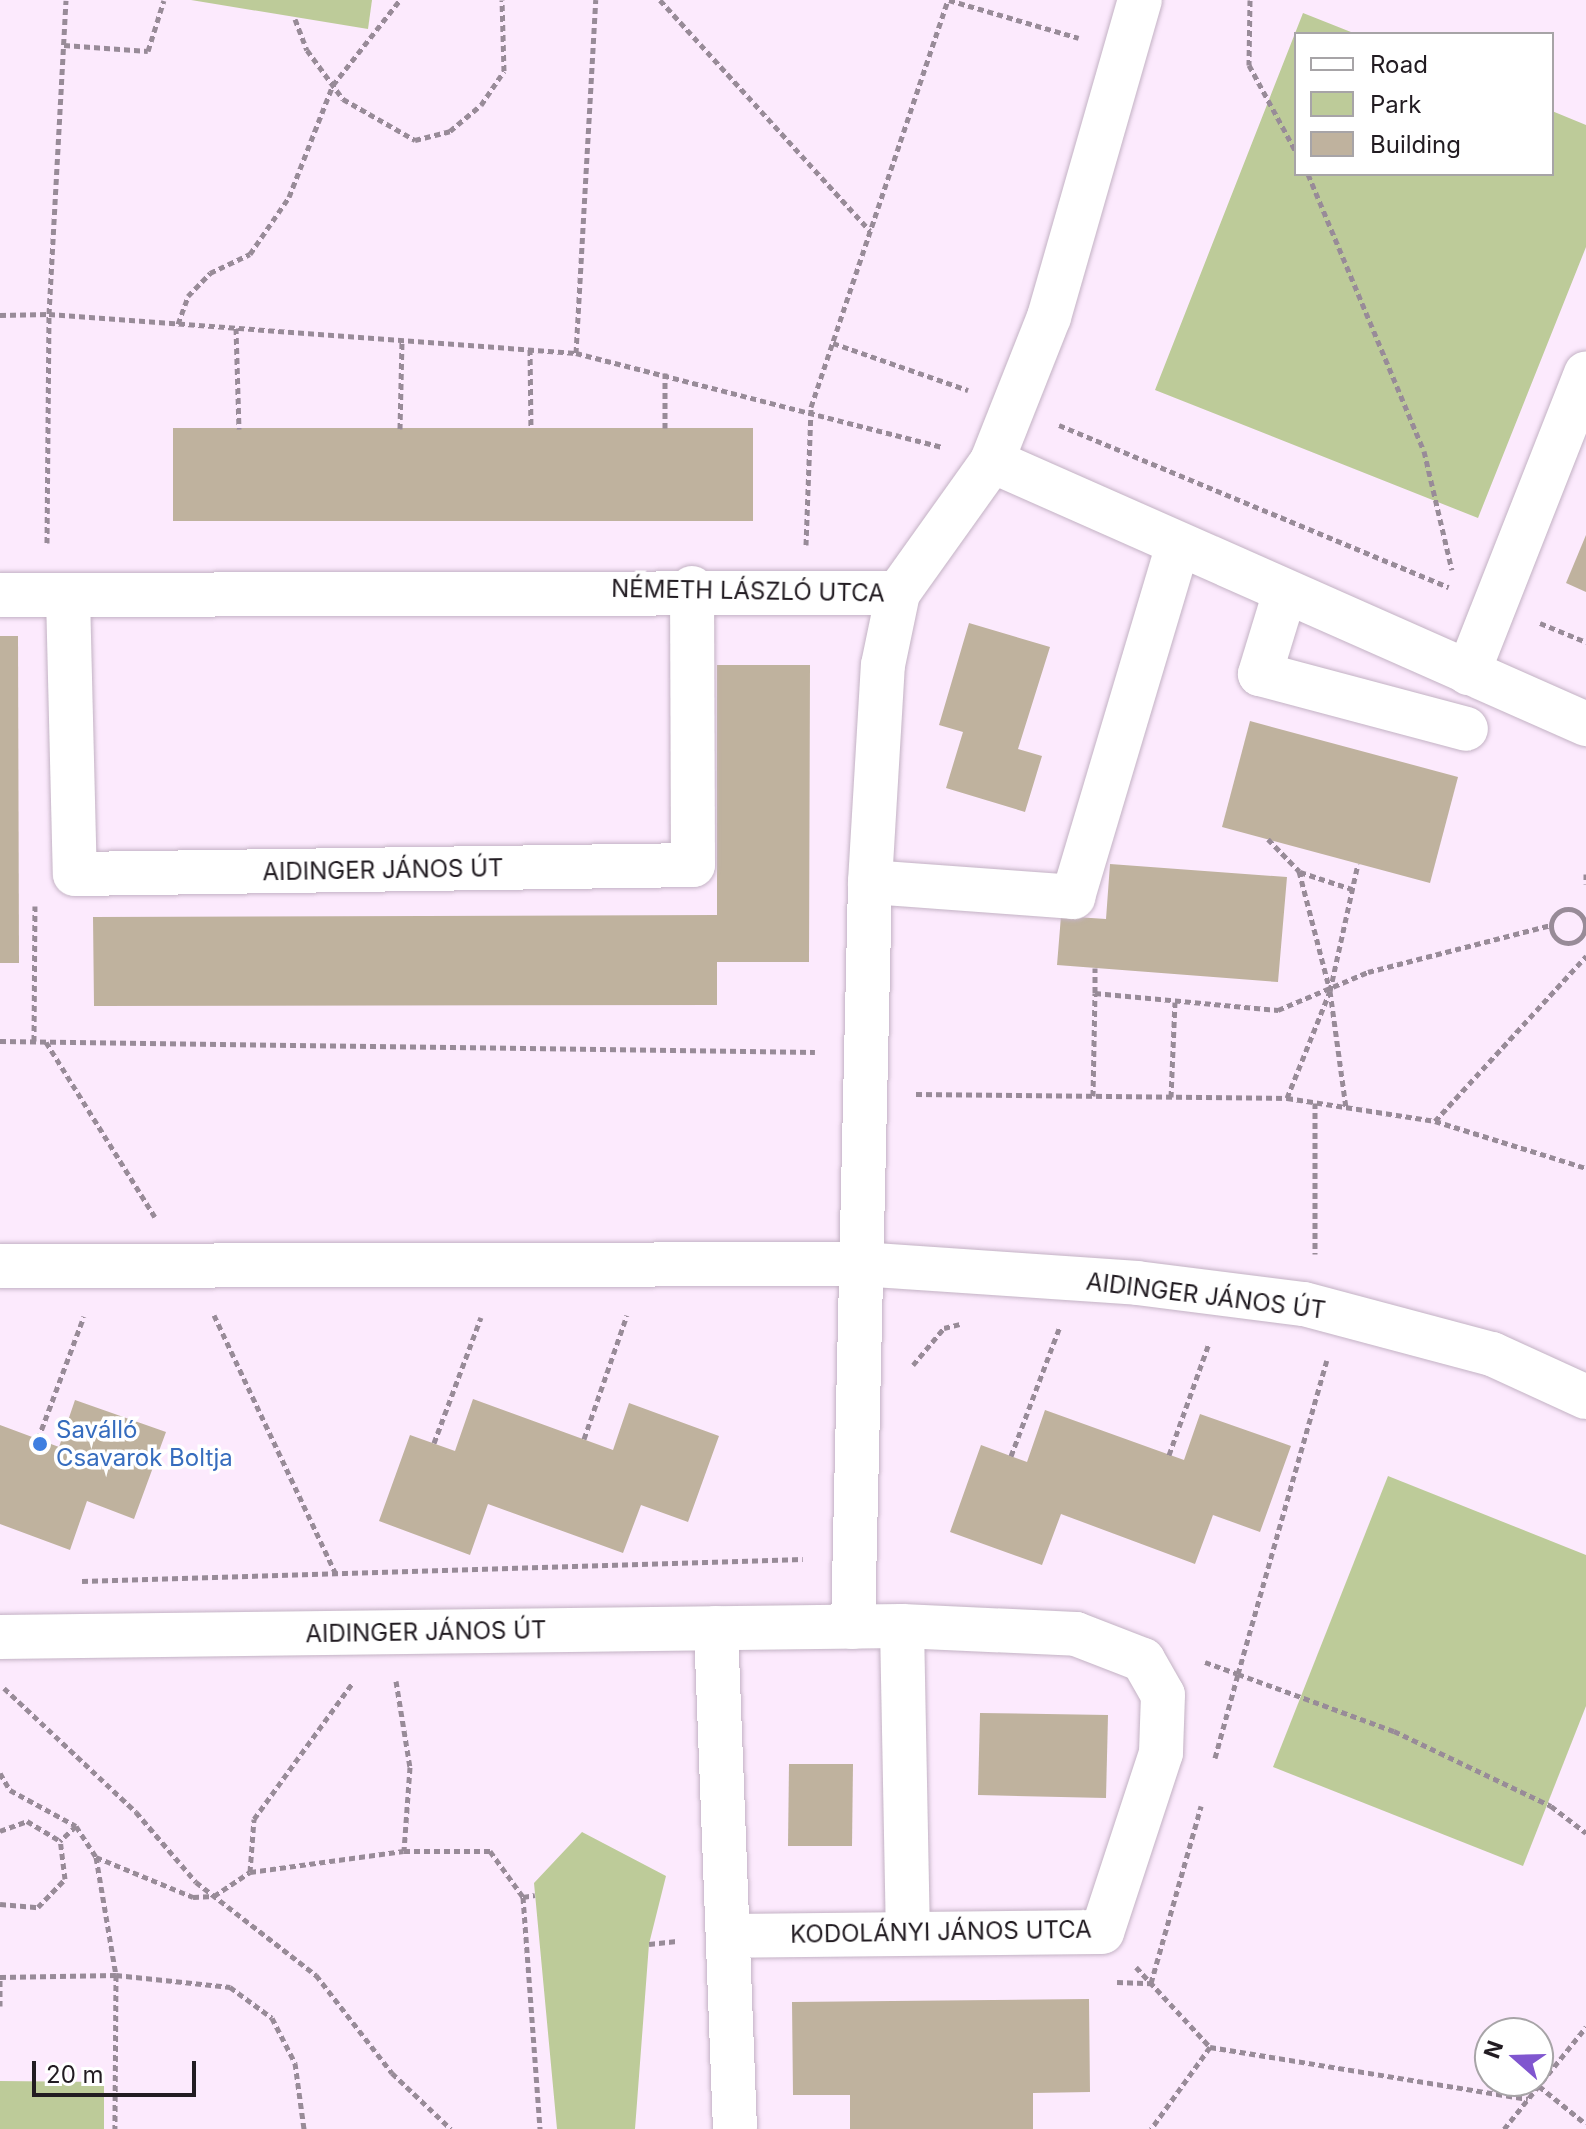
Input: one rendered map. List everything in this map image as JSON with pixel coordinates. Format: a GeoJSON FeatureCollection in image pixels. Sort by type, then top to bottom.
{"type":"FeatureCollection","features":[{"type":"Feature","properties":{"kind":"street","name":"NÉMETH LÁSZLÓ UTCA"},"geometry":{"type":"LineString","coordinates":[[0,595],[692,588],[898,593],[992,461],[1049,317],[1140,0]]}},
{"type":"Feature","properties":{"kind":"street"},"geometry":{"type":"LineString","coordinates":[[1468,673],[1586,373]]}},
{"type":"Feature","properties":{"kind":"street"},"geometry":{"type":"LineString","coordinates":[[992,461],[1586,724]]}},
{"type":"Feature","properties":{"kind":"street"},"geometry":{"type":"LineString","coordinates":[[870,882],[1073,897],[1178,545]]}},
{"type":"Feature","properties":{"kind":"street","name":"AIDINGER JÁNOS ÚT"},"geometry":{"type":"LineString","coordinates":[[68,596],[75,874],[693,865],[692,588]]}},
{"type":"Feature","properties":{"kind":"street"},"geometry":{"type":"LineString","coordinates":[[1285,592],[1260,674],[1466,729]]}},
{"type":"Feature","properties":{"kind":"street"},"geometry":{"type":"LineString","coordinates":[[853,1627],[860,1264],[869,1093],[870,882],[883,665],[898,593]]}},
{"type":"Feature","properties":{"kind":"street","name":"AIDINGER JÁNOS ÚT"},"geometry":{"type":"LineString","coordinates":[[0,1266],[860,1264],[1137,1283],[1304,1304],[1492,1354],[1586,1397]]}},
{"type":"Feature","properties":{"kind":"street"},"geometry":{"type":"LineString","coordinates":[[902,1626],[908,1932]]}},
{"type":"Feature","properties":{"kind":"street","name":"AIDINGER JÁNOS ÚT"},"geometry":{"type":"LineString","coordinates":[[0,1637],[902,1626],[1076,1634],[1143,1660],[1163,1695]]}},
{"type":"Feature","properties":{"kind":"street"},"geometry":{"type":"LineString","coordinates":[[716,1628],[735,2129]]}},
{"type":"Feature","properties":{"kind":"street","name":"KODOLÁNYI JÁNOS UTCA"},"geometry":{"type":"LineString","coordinates":[[730,1936],[1102,1932],[1161,1753],[1163,1695]]}},
{"type":"Feature","properties":{"kind":"path"},"geometry":{"type":"LineString","coordinates":[[47,549],[49,314],[66,0]]}},
{"type":"Feature","properties":{"kind":"path"},"geometry":{"type":"LineString","coordinates":[[64,45],[148,51],[164,0]]}},
{"type":"Feature","properties":{"kind":"path"},"geometry":{"type":"LineString","coordinates":[[178,324],[188,296],[210,273],[250,254],[289,197],[333,85],[400,0]]}},
{"type":"Feature","properties":{"kind":"path"},"geometry":{"type":"LineString","coordinates":[[295,19],[333,85],[372,122],[415,140],[450,131],[481,105],[504,71],[502,0]]}},
{"type":"Feature","properties":{"kind":"path"},"geometry":{"type":"LineString","coordinates":[[576,353],[596,0]]}},
{"type":"Feature","properties":{"kind":"path"},"geometry":{"type":"LineString","coordinates":[[660,0],[870,232]]}},
{"type":"Feature","properties":{"kind":"path"},"geometry":{"type":"LineString","coordinates":[[808,591],[811,407],[948,0],[1124,52]]}},
{"type":"Feature","properties":{"kind":"path"},"geometry":{"type":"LineString","coordinates":[[1250,0],[1249,65],[1294,148]]}},
{"type":"Feature","properties":{"kind":"path"},"geometry":{"type":"LineString","coordinates":[[833,343],[1014,406],[1457,590],[1424,451],[1309,176]]}},
{"type":"Feature","properties":{"kind":"path"},"geometry":{"type":"LineString","coordinates":[[0,315],[49,314],[576,353],[811,407],[992,461]]}},
{"type":"Feature","properties":{"kind":"path"},"geometry":{"type":"LineString","coordinates":[[236,328],[239,429]]}},
{"type":"Feature","properties":{"kind":"path"},"geometry":{"type":"LineString","coordinates":[[400,429],[402,340]]}},
{"type":"Feature","properties":{"kind":"path"},"geometry":{"type":"LineString","coordinates":[[530,349],[531,428]]}},
{"type":"Feature","properties":{"kind":"path"},"geometry":{"type":"LineString","coordinates":[[665,373],[665,428]]}},
{"type":"Feature","properties":{"kind":"path"},"geometry":{"type":"LineString","coordinates":[[32,549],[63,550]]}},
{"type":"Feature","properties":{"kind":"path"},"geometry":{"type":"LineString","coordinates":[[1494,605],[1586,642]]}},
{"type":"Feature","properties":{"kind":"path"},"geometry":{"type":"LineString","coordinates":[[1268,839],[1299,871],[1352,889]]}},
{"type":"Feature","properties":{"kind":"path"},"geometry":{"type":"LineString","coordinates":[[1287,1098],[1330,991],[1358,864]]}},
{"type":"Feature","properties":{"kind":"path"},"geometry":{"type":"LineString","coordinates":[[1299,871],[1330,991],[1346,1108]]}},
{"type":"Feature","properties":{"kind":"path"},"geometry":{"type":"LineString","coordinates":[[1586,874],[1586,884]]}},
{"type":"Feature","properties":{"kind":"path"},"geometry":{"type":"LineString","coordinates":[[34,1041],[35,892]]}},
{"type":"Feature","properties":{"kind":"path"},"geometry":{"type":"LineString","coordinates":[[1581,915],[1586,906]]}},
{"type":"Feature","properties":{"kind":"path"},"geometry":{"type":"LineString","coordinates":[[1551,925],[1556,912],[1581,915]]}},
{"type":"Feature","properties":{"kind":"path"},"geometry":{"type":"LineString","coordinates":[[1551,925],[1567,944],[1580,940],[1586,928],[1581,915]]}},
{"type":"Feature","properties":{"kind":"path"},"geometry":{"type":"LineString","coordinates":[[1095,993],[1278,1010],[1330,991],[1368,972],[1551,925]]}},
{"type":"Feature","properties":{"kind":"path"},"geometry":{"type":"LineString","coordinates":[[1435,1121],[1586,956]]}},
{"type":"Feature","properties":{"kind":"path"},"geometry":{"type":"LineString","coordinates":[[1093,1096],[1095,968]]}},
{"type":"Feature","properties":{"kind":"path"},"geometry":{"type":"LineString","coordinates":[[1171,1097],[1175,1002]]}},
{"type":"Feature","properties":{"kind":"path"},"geometry":{"type":"LineString","coordinates":[[0,1041],[824,1052]]}},
{"type":"Feature","properties":{"kind":"path"},"geometry":{"type":"LineString","coordinates":[[45,1041],[161,1226]]}},
{"type":"Feature","properties":{"kind":"path"},"geometry":{"type":"LineString","coordinates":[[869,1093],[1287,1098],[1435,1121],[1586,1168]]}},
{"type":"Feature","properties":{"kind":"path"},"geometry":{"type":"LineString","coordinates":[[1315,1103],[1315,1267]]}},
{"type":"Feature","properties":{"kind":"path"},"geometry":{"type":"LineString","coordinates":[[209,1306],[335,1574],[368,1633],[410,1767],[404,1851]]}},
{"type":"Feature","properties":{"kind":"path"},"geometry":{"type":"LineString","coordinates":[[434,1443],[481,1316]]}},
{"type":"Feature","properties":{"kind":"path"},"geometry":{"type":"LineString","coordinates":[[584,1439],[625,1318]]}},
{"type":"Feature","properties":{"kind":"path"},"geometry":{"type":"LineString","coordinates":[[908,1380],[915,1357],[944,1328],[969,1321]]}},
{"type":"Feature","properties":{"kind":"path"},"geometry":{"type":"LineString","coordinates":[[1045,1322],[1076,1324]]}},
{"type":"Feature","properties":{"kind":"path"},"geometry":{"type":"LineString","coordinates":[[1011,1456],[1061,1323]]}},
{"type":"Feature","properties":{"kind":"path"},"geometry":{"type":"LineString","coordinates":[[1169,1455],[1213,1333],[1197,1332]]}},
{"type":"Feature","properties":{"kind":"path"},"geometry":{"type":"LineString","coordinates":[[38,1439],[76,1335]]}},
{"type":"Feature","properties":{"kind":"path"},"geometry":{"type":"LineString","coordinates":[[1238,1674],[1330,1347]]}},
{"type":"Feature","properties":{"kind":"path"},"geometry":{"type":"LineString","coordinates":[[57,1636],[56,1582],[821,1559]]}},
{"type":"Feature","properties":{"kind":"path"},"geometry":{"type":"LineString","coordinates":[[250,1872],[254,1819],[368,1633]]}},
{"type":"Feature","properties":{"kind":"path"},"geometry":{"type":"LineString","coordinates":[[1194,1658],[1394,1731],[1551,1806],[1586,1833]]}},
{"type":"Feature","properties":{"kind":"path"},"geometry":{"type":"LineString","coordinates":[[0,1685],[214,1896],[316,1975],[392,2073],[451,2129]]}},
{"type":"Feature","properties":{"kind":"path"},"geometry":{"type":"LineString","coordinates":[[0,1773],[10,1790],[76,1826],[96,1857],[116,1975],[115,2129]]}},
{"type":"Feature","properties":{"kind":"path"},"geometry":{"type":"LineString","coordinates":[[0,1831],[27,1821],[60,1841]]}},
{"type":"Feature","properties":{"kind":"path"},"geometry":{"type":"LineString","coordinates":[[60,1841],[76,1826]]}},
{"type":"Feature","properties":{"kind":"path"},"geometry":{"type":"LineString","coordinates":[[0,1904],[38,1907],[47,1898],[65,1879],[60,1841]]}},
{"type":"Feature","properties":{"kind":"path"},"geometry":{"type":"LineString","coordinates":[[96,1857],[149,1883],[193,1897],[214,1896],[250,1872],[404,1851],[490,1851],[523,1897],[540,2129]]}},
{"type":"Feature","properties":{"kind":"path"},"geometry":{"type":"LineString","coordinates":[[523,1897],[535,1895]]}},
{"type":"Feature","properties":{"kind":"path"},"geometry":{"type":"LineString","coordinates":[[1102,1932],[1210,2047],[1528,2099],[1504,2129]]}},
{"type":"Feature","properties":{"kind":"path"},"geometry":{"type":"LineString","coordinates":[[0,2006],[0,1977],[116,1975],[230,1987],[272,2018],[295,2063],[304,2129]]}},
{"type":"Feature","properties":{"kind":"path"},"geometry":{"type":"LineString","coordinates":[[1554,2067],[1586,2027]]}},
{"type":"Feature","properties":{"kind":"path"},"geometry":{"type":"LineString","coordinates":[[1151,2129],[1210,2047]]}},
{"type":"Feature","properties":{"kind":"path"},"geometry":{"type":"LineString","coordinates":[[1553,2097],[1586,2124]]}},
{"type":"Feature","properties":{"kind":"green space"},"geometry":{"type":"Polygon","coordinates":[[[191,0],[372,0],[368,29],[191,0]]]}},
{"type":"Feature","properties":{"kind":"green space"},"geometry":{"type":"Polygon","coordinates":[[[1303,13],[1351,32],[1296,32],[1303,13]]]}},
{"type":"Feature","properties":{"kind":"green space"},"geometry":{"type":"Polygon","coordinates":[[[1294,36],[1294,176],[1554,176],[1554,112],[1586,125],[1586,247],[1478,518],[1155,390],[1294,36]]]}},
{"type":"Feature","properties":{"kind":"green space"},"geometry":{"type":"Polygon","coordinates":[[[1388,1476],[1586,1555],[1586,1706],[1523,1866],[1273,1767],[1388,1476]]]}},
{"type":"Feature","properties":{"kind":"green space"},"geometry":{"type":"Polygon","coordinates":[[[582,1832],[666,1876],[649,1944],[635,2129],[557,2129],[534,1883],[582,1832]]]}},
{"type":"Feature","properties":{"kind":"green space"},"geometry":{"type":"Polygon","coordinates":[[[0,2081],[104,2082],[104,2129],[0,2129],[0,2081]]]}},
{"type":"Feature","properties":{"kind":"building"},"geometry":{"type":"Polygon","coordinates":[[[173,428],[753,428],[753,521],[173,521],[173,428]]]}},
{"type":"Feature","properties":{"kind":"building"},"geometry":{"type":"Polygon","coordinates":[[[1586,535],[1586,592],[1566,583],[1586,535]]]}},
{"type":"Feature","properties":{"kind":"building"},"geometry":{"type":"Polygon","coordinates":[[[969,623],[1050,647],[1018,749],[1042,756],[1025,812],[946,788],[963,732],[939,725],[969,623]]]}},
{"type":"Feature","properties":{"kind":"building"},"geometry":{"type":"Polygon","coordinates":[[[0,636],[18,636],[19,963],[0,963],[0,636]]]}},
{"type":"Feature","properties":{"kind":"building"},"geometry":{"type":"Polygon","coordinates":[[[717,665],[810,665],[809,962],[717,962],[717,1005],[94,1006],[93,917],[717,915],[717,665]]]}},
{"type":"Feature","properties":{"kind":"building"},"geometry":{"type":"Polygon","coordinates":[[[1250,721],[1458,777],[1430,883],[1222,827],[1250,721]]]}},
{"type":"Feature","properties":{"kind":"building"},"geometry":{"type":"Polygon","coordinates":[[[1110,864],[1287,877],[1278,982],[1057,965],[1061,916],[1106,919],[1110,864]]]}},
{"type":"Feature","properties":{"kind":"building"},"geometry":{"type":"Polygon","coordinates":[[[473,1399],[613,1450],[629,1403],[719,1436],[688,1522],[641,1505],[623,1553],[488,1504],[470,1555],[379,1521],[410,1435],[455,1451],[473,1399]]]}},
{"type":"Feature","properties":{"kind":"building"},"geometry":{"type":"Polygon","coordinates":[[[75,1400],[166,1432],[134,1519],[87,1501],[70,1550],[0,1524],[0,1425],[59,1447],[75,1400]]]}},
{"type":"Feature","properties":{"kind":"building"},"geometry":{"type":"Polygon","coordinates":[[[1045,1410],[1184,1460],[1200,1414],[1291,1446],[1260,1532],[1213,1515],[1195,1564],[1061,1514],[1042,1565],[950,1532],[981,1445],[1027,1462],[1045,1410]]]}},
{"type":"Feature","properties":{"kind":"building"},"geometry":{"type":"Polygon","coordinates":[[[980,1713],[1108,1715],[1106,1798],[978,1795],[980,1713]]]}},
{"type":"Feature","properties":{"kind":"building"},"geometry":{"type":"Polygon","coordinates":[[[789,1764],[853,1764],[852,1846],[788,1846],[789,1764]]]}},
{"type":"Feature","properties":{"kind":"building"},"geometry":{"type":"Polygon","coordinates":[[[1089,1999],[1090,2092],[1033,2093],[1033,2129],[850,2129],[850,2095],[793,2095],[792,2002],[1089,1999]]]}},
{"type":"Feature","properties":{"kind":"place","name":"Saválló Csavarok Boltja"},"geometry":{"type":"Point","coordinates":[40,1444]}}]}
